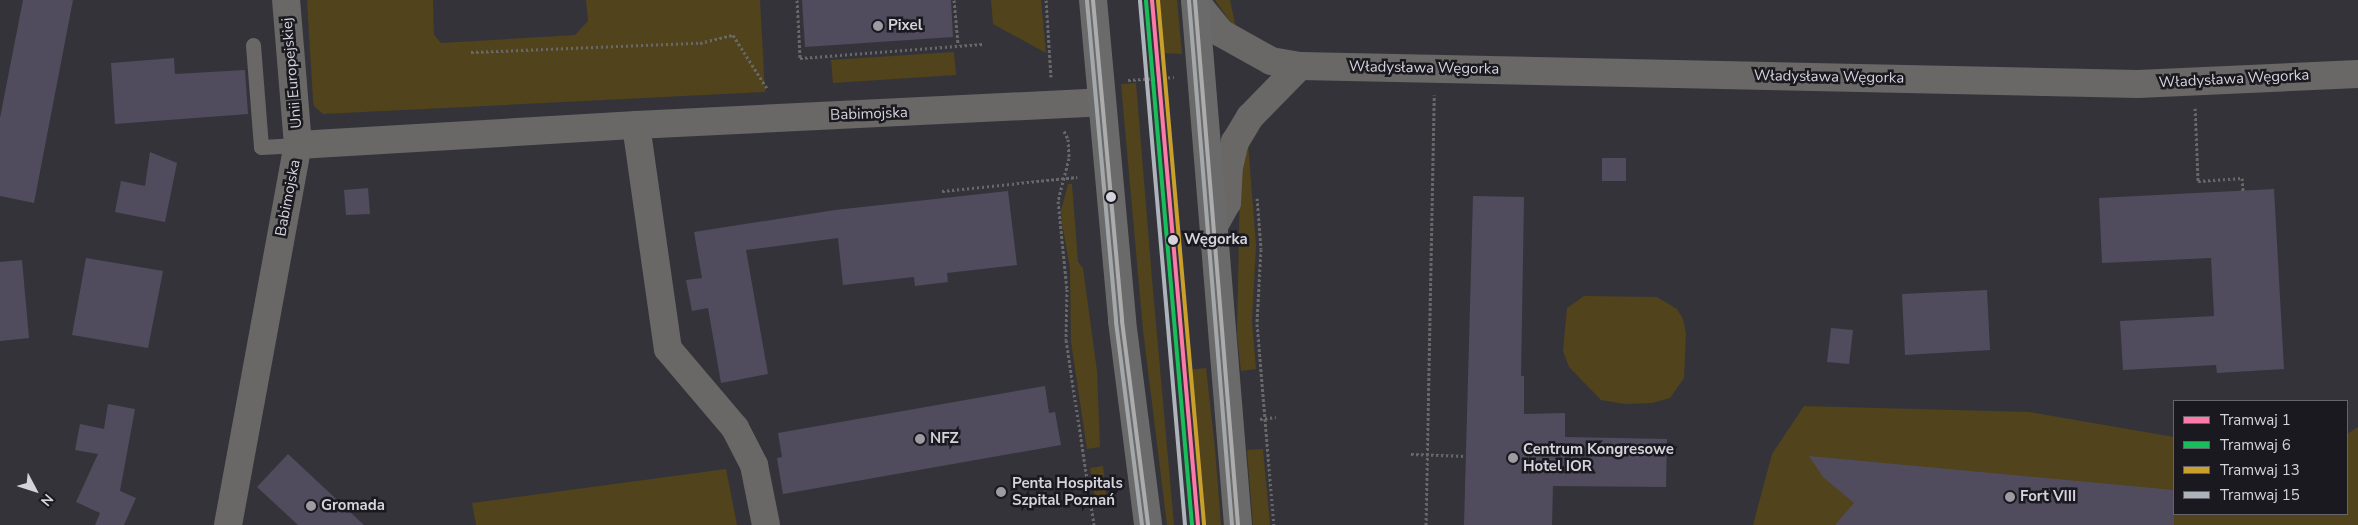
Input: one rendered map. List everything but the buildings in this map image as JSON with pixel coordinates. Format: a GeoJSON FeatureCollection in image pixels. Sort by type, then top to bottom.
{"type":"FeatureCollection","features":[{"type":"Feature","properties":{"kind":"street","name":"Unii Europejskiej"},"geometry":{"type":"LineString","coordinates":[[286,0],[298,146]]}},
{"type":"Feature","properties":{"kind":"street"},"geometry":{"type":"LineString","coordinates":[[1092,0],[1122,321],[1148,525]]}},
{"type":"Feature","properties":{"kind":"street"},"geometry":{"type":"LineString","coordinates":[[1195,0],[1238,525]]}},
{"type":"Feature","properties":{"kind":"street","name":"Władysława Węgorka"},"geometry":{"type":"LineString","coordinates":[[1195,0],[1211,23],[1236,42],[1271,61],[1300,66],[2138,84],[2358,74]]}},
{"type":"Feature","properties":{"kind":"street"},"geometry":{"type":"LineString","coordinates":[[1214,226],[1227,203],[1229,167],[1235,142],[1250,117],[1300,66]]}},
{"type":"Feature","properties":{"kind":"street","name":"Babimojska"},"geometry":{"type":"LineString","coordinates":[[228,525],[298,146],[636,125],[786,119],[1100,92]]}},
{"type":"Feature","properties":{"kind":"street"},"geometry":{"type":"LineString","coordinates":[[636,125],[668,349],[735,428],[754,465],[766,525]]}},
{"type":"Feature","properties":{"kind":"lane"},"geometry":{"type":"LineString","coordinates":[[253,45],[261,147],[298,146]]}},
{"type":"Feature","properties":{"kind":"path"},"geometry":{"type":"LineString","coordinates":[[797,0],[800,58],[958,44],[983,44]]}},
{"type":"Feature","properties":{"kind":"path"},"geometry":{"type":"LineString","coordinates":[[954,0],[958,44]]}},
{"type":"Feature","properties":{"kind":"path"},"geometry":{"type":"LineString","coordinates":[[1046,0],[1052,85]]}},
{"type":"Feature","properties":{"kind":"path"},"geometry":{"type":"LineString","coordinates":[[470,52],[700,43],[733,35],[786,119]]}},
{"type":"Feature","properties":{"kind":"path"},"geometry":{"type":"LineString","coordinates":[[1100,92],[1202,76]]}},
{"type":"Feature","properties":{"kind":"path"},"geometry":{"type":"LineString","coordinates":[[1426,525],[1434,87]]}},
{"type":"Feature","properties":{"kind":"path"},"geometry":{"type":"LineString","coordinates":[[2194,100],[2198,181],[2242,178],[2243,190]]}},
{"type":"Feature","properties":{"kind":"path"},"geometry":{"type":"LineString","coordinates":[[1059,122],[1068,139],[1066,178],[1058,201],[1067,289],[1066,340],[1094,525]]}},
{"type":"Feature","properties":{"kind":"path"},"geometry":{"type":"LineString","coordinates":[[942,191],[1077,177]]}},
{"type":"Feature","properties":{"kind":"path"},"geometry":{"type":"LineString","coordinates":[[1257,190],[1261,249],[1257,324],[1262,419],[1274,525]]}},
{"type":"Feature","properties":{"kind":"path"},"geometry":{"type":"LineString","coordinates":[[1262,419],[1276,417]]}},
{"type":"Feature","properties":{"kind":"path"},"geometry":{"type":"LineString","coordinates":[[1411,454],[1466,456]]}},
{"type":"Feature","properties":{"kind":"shaded area"},"geometry":{"type":"Polygon","coordinates":[[[307,0],[433,0],[434,35],[441,43],[575,35],[588,21],[586,0],[760,0],[765,92],[323,114],[314,106],[313,100],[307,0]]]}},
{"type":"Feature","properties":{"kind":"shaded area"},"geometry":{"type":"Polygon","coordinates":[[[991,0],[1041,0],[1046,53],[993,24],[991,0]]]}},
{"type":"Feature","properties":{"kind":"shaded area"},"geometry":{"type":"Polygon","coordinates":[[[1159,0],[1177,0],[1182,54],[1163,53],[1159,0]]]}},
{"type":"Feature","properties":{"kind":"shaded area"},"geometry":{"type":"Polygon","coordinates":[[[1215,0],[1230,0],[1236,28],[1228,19],[1215,0]]]}},
{"type":"Feature","properties":{"kind":"shaded area"},"geometry":{"type":"Polygon","coordinates":[[[954,52],[956,75],[833,83],[831,60],[954,52]]]}},
{"type":"Feature","properties":{"kind":"shaded area"},"geometry":{"type":"Polygon","coordinates":[[[1136,83],[1174,525],[1167,525],[1143,330],[1121,84],[1136,83]]]}},
{"type":"Feature","properties":{"kind":"shaded area"},"geometry":{"type":"Polygon","coordinates":[[[1248,143],[1256,245],[1252,321],[1256,369],[1241,371],[1237,335],[1240,180],[1248,143]]]}},
{"type":"Feature","properties":{"kind":"shaded area"},"geometry":{"type":"Polygon","coordinates":[[[1068,184],[1072,184],[1078,262],[1083,268],[1097,371],[1100,447],[1087,449],[1071,342],[1070,268],[1061,211],[1068,184]]]}},
{"type":"Feature","properties":{"kind":"shaded area"},"geometry":{"type":"Polygon","coordinates":[[[1584,296],[1657,297],[1677,309],[1683,319],[1686,334],[1684,378],[1670,398],[1652,403],[1625,404],[1601,400],[1569,367],[1563,351],[1567,308],[1584,296]]]}},
{"type":"Feature","properties":{"kind":"shaded area"},"geometry":{"type":"Polygon","coordinates":[[[1206,368],[1221,525],[1204,525],[1188,370],[1206,368]]]}},
{"type":"Feature","properties":{"kind":"shaded area"},"geometry":{"type":"Polygon","coordinates":[[[1804,406],[2029,412],[2173,437],[2173,515],[2348,515],[2348,433],[2358,427],[2358,525],[1753,525],[1772,454],[1804,406]]]}},
{"type":"Feature","properties":{"kind":"shaded area"},"geometry":{"type":"Polygon","coordinates":[[[1263,449],[1270,525],[1253,525],[1247,450],[1263,449]]]}},
{"type":"Feature","properties":{"kind":"shaded area"},"geometry":{"type":"Polygon","coordinates":[[[1103,466],[1107,500],[1096,506],[1090,468],[1103,466]]]}},
{"type":"Feature","properties":{"kind":"shaded area"},"geometry":{"type":"Polygon","coordinates":[[[726,469],[737,525],[476,525],[472,503],[726,469]]]}},
{"type":"Feature","properties":{"kind":"tram line","name":"1"},"geometry":{"type":"LineString","coordinates":[[1152,0],[1198,525]]}},
{"type":"Feature","properties":{"kind":"tram line","name":"13"},"geometry":{"type":"LineString","coordinates":[[1158,0],[1204,524]]}},
{"type":"Feature","properties":{"kind":"tram line","name":"15"},"geometry":{"type":"LineString","coordinates":[[1140,1],[1185,525]]}},
{"type":"Feature","properties":{"kind":"tram line","name":"6"},"geometry":{"type":"LineString","coordinates":[[1146,1],[1192,525]]}},
{"type":"Feature","properties":{"kind":"transit line"},"geometry":{"type":"LineString","coordinates":[[1093,0],[1122,321],[1148,525]]}},
{"type":"Feature","properties":{"kind":"transit line"},"geometry":{"type":"LineString","coordinates":[[1195,0],[1238,525]]}},
{"type":"Feature","properties":{"kind":"transit line"},"geometry":{"type":"LineString","coordinates":[[1087,1],[1116,322],[1142,525]]}},
{"type":"Feature","properties":{"kind":"transit line"},"geometry":{"type":"LineString","coordinates":[[1189,1],[1232,525]]}},
{"type":"Feature","properties":{"kind":"place","name":"Pixel"},"geometry":{"type":"Point","coordinates":[878,26]}},
{"type":"Feature","properties":{"kind":"place","name":"Węgorka"},"geometry":{"type":"Point","coordinates":[1173,240]}},
{"type":"Feature","properties":{"kind":"place","name":"NFZ"},"geometry":{"type":"Point","coordinates":[920,439]}},
{"type":"Feature","properties":{"kind":"place","name":"Centrum Kongresowe Hotel IOR"},"geometry":{"type":"Point","coordinates":[1513,458]}},
{"type":"Feature","properties":{"kind":"place","name":"Penta Hospitals Szpital Poznań"},"geometry":{"type":"Point","coordinates":[1001,492]}},
{"type":"Feature","properties":{"kind":"place","name":"Fort VIII"},"geometry":{"type":"Point","coordinates":[2010,497]}},
{"type":"Feature","properties":{"kind":"place","name":"Gromada"},"geometry":{"type":"Point","coordinates":[311,506]}}]}
